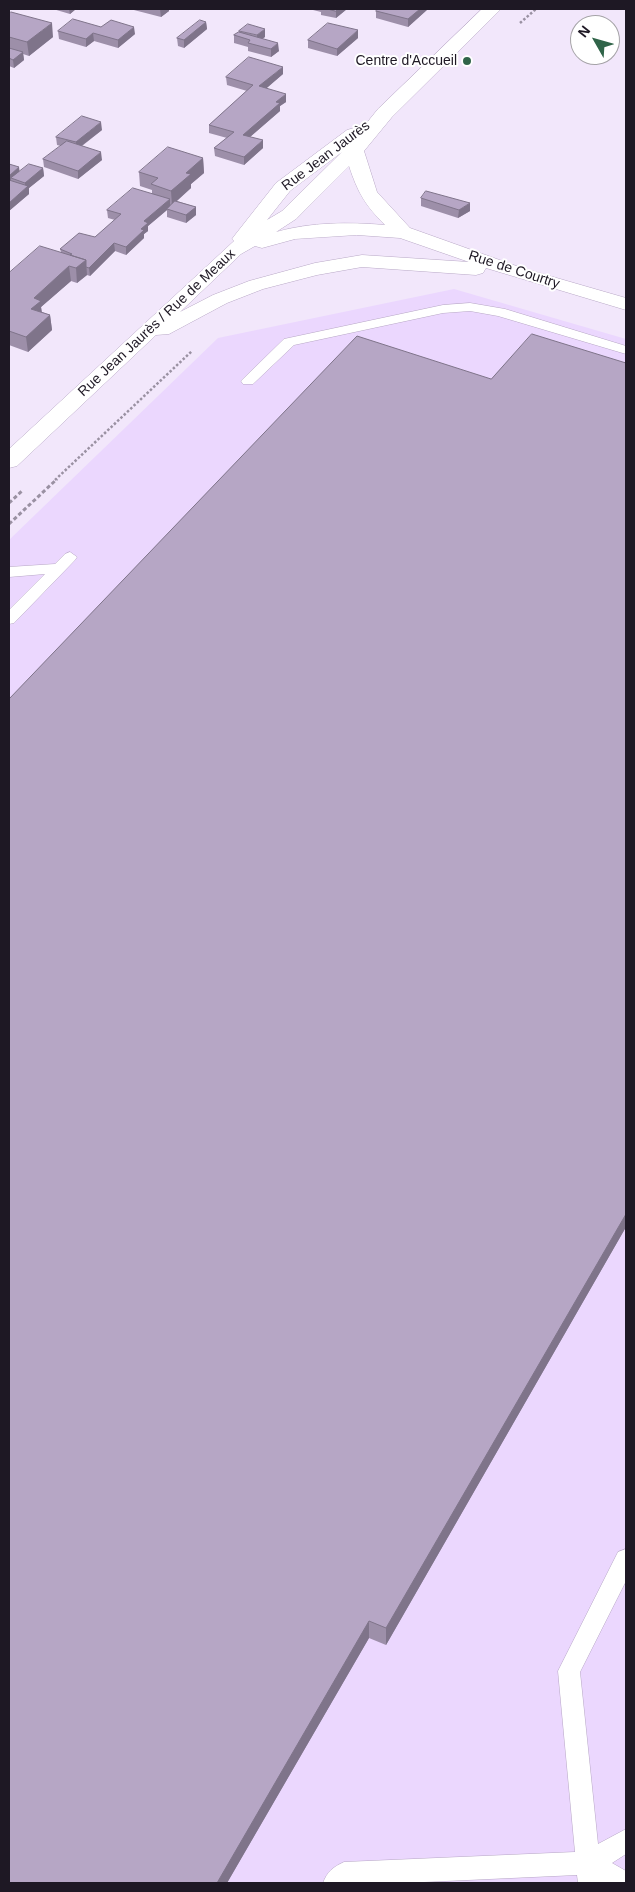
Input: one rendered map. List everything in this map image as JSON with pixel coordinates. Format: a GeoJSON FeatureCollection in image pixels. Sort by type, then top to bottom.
{"type":"FeatureCollection","features":[{"type":"Feature","properties":{"kind":"main road","name":"Rue Jean Jaurès"},"geometry":{"type":"LineString","coordinates":[[354,151],[385,113],[492,9]]}},
{"type":"Feature","properties":{"kind":"main road","name":"Rue Jean Jaurès"},"geometry":{"type":"LineString","coordinates":[[234,250],[283,187],[318,159],[385,113]]}},
{"type":"Feature","properties":{"kind":"main road","name":"Rue Jean Jaurès / Rue de Meaux"},"geometry":{"type":"LineString","coordinates":[[9,462],[234,250],[289,215],[322,211],[354,151]]}},
{"type":"Feature","properties":{"kind":"main road","name":"Rue de Courtry"},"geometry":{"type":"LineString","coordinates":[[354,151],[367,192],[375,204],[404,232]]}},
{"type":"Feature","properties":{"kind":"main road"},"geometry":{"type":"LineString","coordinates":[[318,159],[314,173],[322,211],[338,243],[362,261]]}},
{"type":"Feature","properties":{"kind":"main road","name":"Rue de Courtry"},"geometry":{"type":"LineString","coordinates":[[234,250],[294,233],[322,211],[357,229],[404,232],[515,272],[626,304]]}},
{"type":"Feature","properties":{"kind":"main road"},"geometry":{"type":"LineString","coordinates":[[129,347],[220,299],[256,285],[299,273],[362,261],[515,272]]}},
{"type":"Feature","properties":{"kind":"lane"},"geometry":{"type":"LineString","coordinates":[[248,381],[289,342],[443,308],[470,308],[500,312],[626,350]]}},
{"type":"Feature","properties":{"kind":"lane"},"geometry":{"type":"LineString","coordinates":[[9,619],[70,557]]}},
{"type":"Feature","properties":{"kind":"lane"},"geometry":{"type":"LineString","coordinates":[[9,572],[59,568]]}},
{"type":"Feature","properties":{"kind":"lane"},"geometry":{"type":"LineString","coordinates":[[590,1873],[569,1672],[626,1559]]}},
{"type":"Feature","properties":{"kind":"lane"},"geometry":{"type":"LineString","coordinates":[[590,1873],[626,1841]]}},
{"type":"Feature","properties":{"kind":"lane"},"geometry":{"type":"LineString","coordinates":[[335,1883],[344,1874],[590,1873],[624,1883]]}},
{"type":"Feature","properties":{"kind":"path"},"geometry":{"type":"LineString","coordinates":[[9,524],[197,346]]}},
{"type":"Feature","properties":{"kind":"shaded area"},"geometry":{"type":"Polygon","coordinates":[[[454,289],[626,339],[626,1883],[9,1883],[9,540],[218,338],[454,289]]]}},
{"type":"Feature","properties":{"kind":"building"},"geometry":{"type":"Polygon","coordinates":[[[378,9],[420,9],[408,19],[376,11],[378,9]]]}},
{"type":"Feature","properties":{"kind":"building"},"geometry":{"type":"Polygon","coordinates":[[[11,12],[52,23],[27,42],[9,37],[9,14],[11,12]]]}},
{"type":"Feature","properties":{"kind":"building"},"geometry":{"type":"Polygon","coordinates":[[[73,19],[101,27],[111,20],[134,27],[118,40],[93,33],[86,39],[58,31],[73,19]]]}},
{"type":"Feature","properties":{"kind":"building"},"geometry":{"type":"Polygon","coordinates":[[[200,20],[206,22],[184,40],[177,38],[200,20]]]}},
{"type":"Feature","properties":{"kind":"building"},"geometry":{"type":"Polygon","coordinates":[[[328,23],[358,30],[337,49],[308,40],[328,23]]]}},
{"type":"Feature","properties":{"kind":"building"},"geometry":{"type":"Polygon","coordinates":[[[248,24],[265,29],[257,35],[239,31],[248,24]]]}},
{"type":"Feature","properties":{"kind":"building"},"geometry":{"type":"Polygon","coordinates":[[[239,32],[278,43],[271,49],[248,43],[250,40],[234,35],[239,32]]]}},
{"type":"Feature","properties":{"kind":"building"},"geometry":{"type":"Polygon","coordinates":[[[9,48],[23,52],[13,60],[9,58],[9,48]]]}},
{"type":"Feature","properties":{"kind":"building"},"geometry":{"type":"Polygon","coordinates":[[[249,57],[283,67],[259,86],[286,94],[276,102],[280,103],[243,135],[263,140],[244,157],[214,148],[234,132],[209,125],[253,85],[226,77],[249,57]]]}},
{"type":"Feature","properties":{"kind":"building"},"geometry":{"type":"Polygon","coordinates":[[[82,116],[101,122],[76,142],[56,137],[82,116]]]}},
{"type":"Feature","properties":{"kind":"building"},"geometry":{"type":"Polygon","coordinates":[[[67,141],[101,152],[78,171],[43,159],[67,141]]]}},
{"type":"Feature","properties":{"kind":"building"},"geometry":{"type":"Polygon","coordinates":[[[168,147],[203,158],[186,173],[191,174],[171,191],[151,184],[158,178],[139,172],[168,147]]]}},
{"type":"Feature","properties":{"kind":"building"},"geometry":{"type":"Polygon","coordinates":[[[9,164],[19,167],[9,176],[9,164]]]}},
{"type":"Feature","properties":{"kind":"building"},"geometry":{"type":"Polygon","coordinates":[[[29,164],[43,168],[25,183],[11,178],[29,164]]]}},
{"type":"Feature","properties":{"kind":"building"},"geometry":{"type":"Polygon","coordinates":[[[9,180],[28,186],[9,203],[9,180]]]}},
{"type":"Feature","properties":{"kind":"building"},"geometry":{"type":"Polygon","coordinates":[[[133,188],[170,199],[144,221],[148,223],[141,229],[144,230],[126,247],[114,243],[89,268],[86,267],[86,260],[70,255],[72,254],[60,249],[79,233],[95,237],[121,214],[107,210],[133,188]]]}},
{"type":"Feature","properties":{"kind":"building"},"geometry":{"type":"Polygon","coordinates":[[[426,191],[470,203],[459,210],[421,198],[426,191]]]}},
{"type":"Feature","properties":{"kind":"building"},"geometry":{"type":"Polygon","coordinates":[[[175,201],[196,207],[186,215],[167,209],[175,201]]]}},
{"type":"Feature","properties":{"kind":"building"},"geometry":{"type":"Polygon","coordinates":[[[40,246],[86,260],[76,268],[69,266],[34,298],[41,301],[31,309],[50,315],[26,337],[9,331],[9,273],[40,246]]]}},
{"type":"Feature","properties":{"kind":"building"},"geometry":{"type":"Polygon","coordinates":[[[532,334],[626,363],[626,1214],[386,1628],[369,1621],[217,1883],[9,1883],[9,699],[357,336],[491,379],[532,334]]]}},
{"type":"Feature","properties":{"kind":"place","name":"Centre d'Accueil"},"geometry":{"type":"Point","coordinates":[467,61]}}]}
